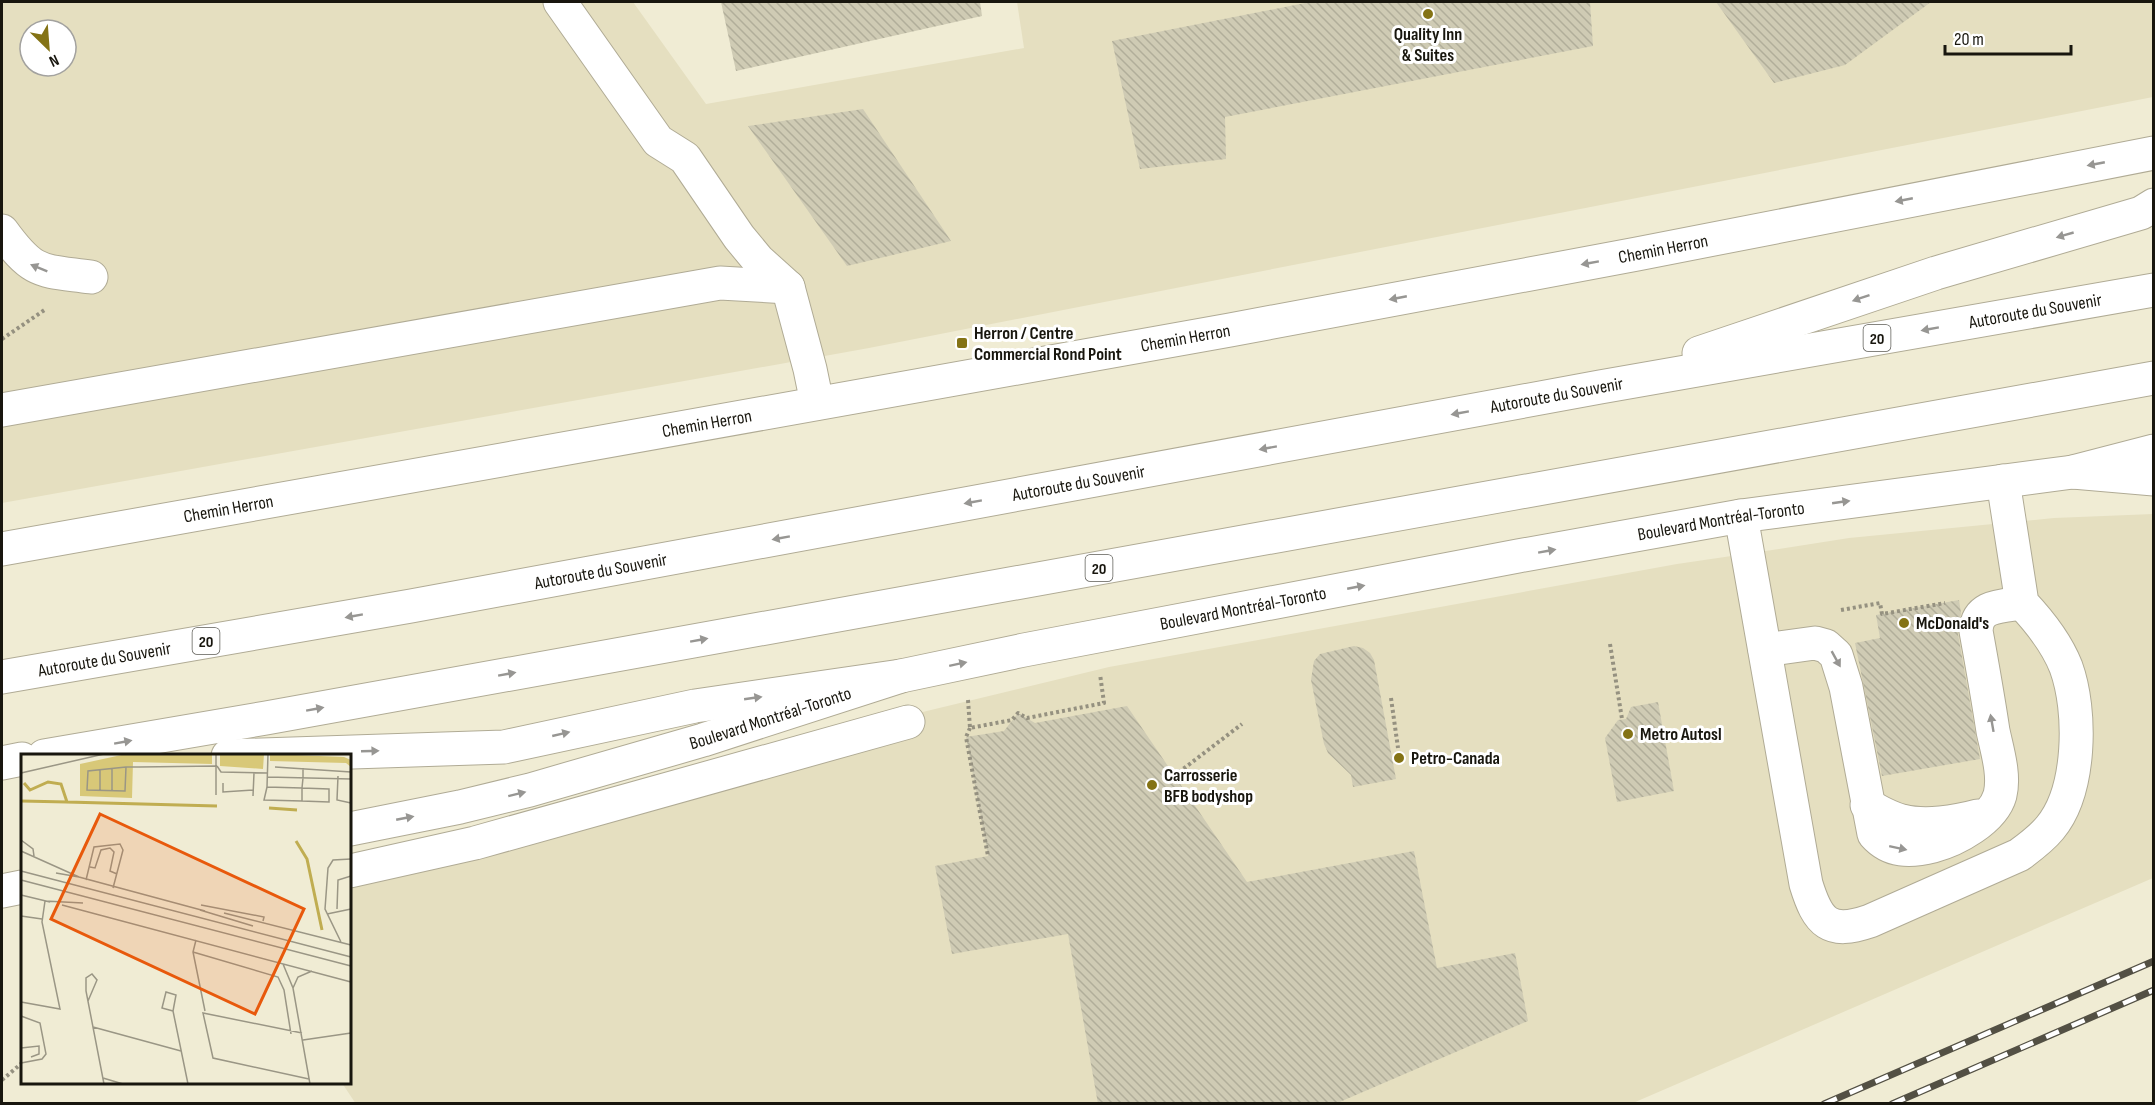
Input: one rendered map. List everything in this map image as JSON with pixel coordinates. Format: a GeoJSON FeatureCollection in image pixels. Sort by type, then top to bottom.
{"type":"FeatureCollection","features":[{"type":"Feature","properties":{"kind":"main road"},"geometry":{"type":"LineString","coordinates":[[560,2],[658,141],[685,158],[739,237],[758,260],[788,287],[818,403]]}},
{"type":"Feature","properties":{"kind":"main road","name":"Chemin Herron"},"geometry":{"type":"LineString","coordinates":[[2,549],[1230,330],[1637,254],[2154,153]]}},
{"type":"Feature","properties":{"kind":"main road"},"geometry":{"type":"LineString","coordinates":[[1600,387],[1936,273],[2141,213],[2154,205]]}},
{"type":"Feature","properties":{"kind":"main road"},"geometry":{"type":"LineString","coordinates":[[2,231],[18,253],[37,268],[91,277]]}},
{"type":"Feature","properties":{"kind":"main road"},"geometry":{"type":"LineString","coordinates":[[2,410],[720,284],[788,287]]}},
{"type":"Feature","properties":{"kind":"main road","name":"Autoroute du Souvenir"},"geometry":{"type":"LineString","coordinates":[[2,677],[423,603],[1600,387],[2154,290]]}},
{"type":"Feature","properties":{"kind":"main road","name":"20"},"geometry":{"type":"LineString","coordinates":[[56,754],[278,716],[2154,378]]}},
{"type":"Feature","properties":{"kind":"main road"},"geometry":{"type":"LineString","coordinates":[[2073,472],[2154,451]]}},
{"type":"Feature","properties":{"kind":"main road","name":"Boulevard Montréal-Toronto"},"geometry":{"type":"LineString","coordinates":[[351,829],[530,790],[703,740],[901,676],[1186,619],[1741,516],[2073,472],[2154,479]]}},
{"type":"Feature","properties":{"kind":"main road"},"geometry":{"type":"LineString","coordinates":[[1741,516],[1806,884],[1817,914],[1833,926],[1852,927],[2019,855],[2050,828],[2060,814],[2070,791],[2076,763],[2070,682],[2059,652],[2022,603],[2003,481]]}},
{"type":"Feature","properties":{"kind":"main road"},"geometry":{"type":"LineString","coordinates":[[1765,650],[1815,643],[1826,646],[1836,655],[1846,687],[1874,834],[1887,845],[1897,849],[1918,849],[1944,843],[1980,821],[1988,814],[2000,795],[2001,783],[1976,631],[1977,622],[1988,610],[2022,603]]}},
{"type":"Feature","properties":{"kind":"main road"},"geometry":{"type":"LineString","coordinates":[[289,754],[504,747],[695,706],[901,676]]}},
{"type":"Feature","properties":{"kind":"main road"},"geometry":{"type":"LineString","coordinates":[[351,871],[475,843],[908,722]]}},
{"type":"Feature","properties":{"kind":"main road"},"geometry":{"type":"LineString","coordinates":[[2,763],[21,761]]}},
{"type":"Feature","properties":{"kind":"main road"},"geometry":{"type":"LineString","coordinates":[[2,891],[21,887]]}},
{"type":"Feature","properties":{"kind":"path"},"geometry":{"type":"LineString","coordinates":[[2,339],[54,304]]}},
{"type":"Feature","properties":{"kind":"path"},"geometry":{"type":"LineString","coordinates":[[1834,611],[1880,603],[1882,614],[1947,602]]}},
{"type":"Feature","properties":{"kind":"path"},"geometry":{"type":"LineString","coordinates":[[1610,645],[1622,719]]}},
{"type":"Feature","properties":{"kind":"path"},"geometry":{"type":"LineString","coordinates":[[970,728],[1012,720],[1018,713],[1027,718],[1104,703],[1098,663]]}},
{"type":"Feature","properties":{"kind":"path"},"geometry":{"type":"LineString","coordinates":[[968,693],[970,728],[966,737],[988,856]]}},
{"type":"Feature","properties":{"kind":"path"},"geometry":{"type":"LineString","coordinates":[[1390,698],[1398,748]]}},
{"type":"Feature","properties":{"kind":"path"},"geometry":{"type":"LineString","coordinates":[[1174,776],[1242,724]]}},
{"type":"Feature","properties":{"kind":"path"},"geometry":{"type":"LineString","coordinates":[[2,1080],[21,1064]]}},
{"type":"Feature","properties":{"kind":"shaded area"},"geometry":{"type":"Polygon","coordinates":[[[2,2],[633,2],[706,104],[1024,48],[1017,2],[2153,2],[2153,97],[869,348],[2,503],[2,2]]]}},
{"type":"Feature","properties":{"kind":"shaded area"},"geometry":{"type":"Polygon","coordinates":[[[2153,514],[2153,878],[1633,1103],[356,1104],[343,1084],[351,1084],[351,862],[848,730],[1109,667],[1677,564],[1849,538],[2054,518],[2153,514]]]}},
{"type":"Feature","properties":{"kind":"building"},"geometry":{"type":"Polygon","coordinates":[[[721,2],[980,2],[982,16],[736,71],[721,2]]]}},
{"type":"Feature","properties":{"kind":"building"},"geometry":{"type":"Polygon","coordinates":[[[1310,2],[1590,2],[1593,46],[1225,117],[1226,159],[1140,169],[1112,41],[1310,2]]]}},
{"type":"Feature","properties":{"kind":"building"},"geometry":{"type":"Polygon","coordinates":[[[1716,2],[1931,2],[1845,65],[1774,83],[1716,2]]]}},
{"type":"Feature","properties":{"kind":"building"},"geometry":{"type":"Polygon","coordinates":[[[863,109],[951,241],[847,266],[748,126],[863,109]]]}},
{"type":"Feature","properties":{"kind":"building"},"geometry":{"type":"Polygon","coordinates":[[[1959,600],[1961,613],[1958,634],[1980,759],[1882,776],[1855,643],[1880,638],[1876,615],[1959,600]]]}},
{"type":"Feature","properties":{"kind":"building"},"geometry":{"type":"Polygon","coordinates":[[[1354,646],[1363,648],[1374,660],[1396,779],[1353,787],[1351,775],[1328,753],[1324,744],[1311,680],[1314,661],[1320,654],[1354,646]]]}},
{"type":"Feature","properties":{"kind":"building"},"geometry":{"type":"Polygon","coordinates":[[[1658,702],[1674,791],[1617,802],[1605,738],[1618,720],[1626,719],[1631,707],[1658,702]]]}},
{"type":"Feature","properties":{"kind":"building"},"geometry":{"type":"Polygon","coordinates":[[[1127,706],[1247,882],[1414,851],[1437,968],[1515,953],[1528,1021],[1335,1104],[1098,1104],[1068,934],[952,954],[935,866],[988,856],[966,737],[1004,731],[1018,713],[1035,723],[1127,706]]]}},
{"type":"Feature","properties":{"kind":"railway"},"geometry":{"type":"LineString","coordinates":[[1824,1104],[2154,961]]}},
{"type":"Feature","properties":{"kind":"railway"},"geometry":{"type":"LineString","coordinates":[[1892,1104],[2154,990]]}},
{"type":"Feature","properties":{"kind":"place","name":"Quality Inn & Suites"},"geometry":{"type":"Point","coordinates":[1428,14]}},
{"type":"Feature","properties":{"kind":"place","name":"Herron / Centre Commercial Rond Point"},"geometry":{"type":"Point","coordinates":[962,343]}},
{"type":"Feature","properties":{"kind":"place","name":"McDonald's"},"geometry":{"type":"Point","coordinates":[1904,623]}},
{"type":"Feature","properties":{"kind":"place","name":"Metro Autosl"},"geometry":{"type":"Point","coordinates":[1628,734]}},
{"type":"Feature","properties":{"kind":"place","name":"Petro-Canada"},"geometry":{"type":"Point","coordinates":[1399,758]}},
{"type":"Feature","properties":{"kind":"place","name":"Carrosserie BFB bodyshop"},"geometry":{"type":"Point","coordinates":[1152,785]}}]}
